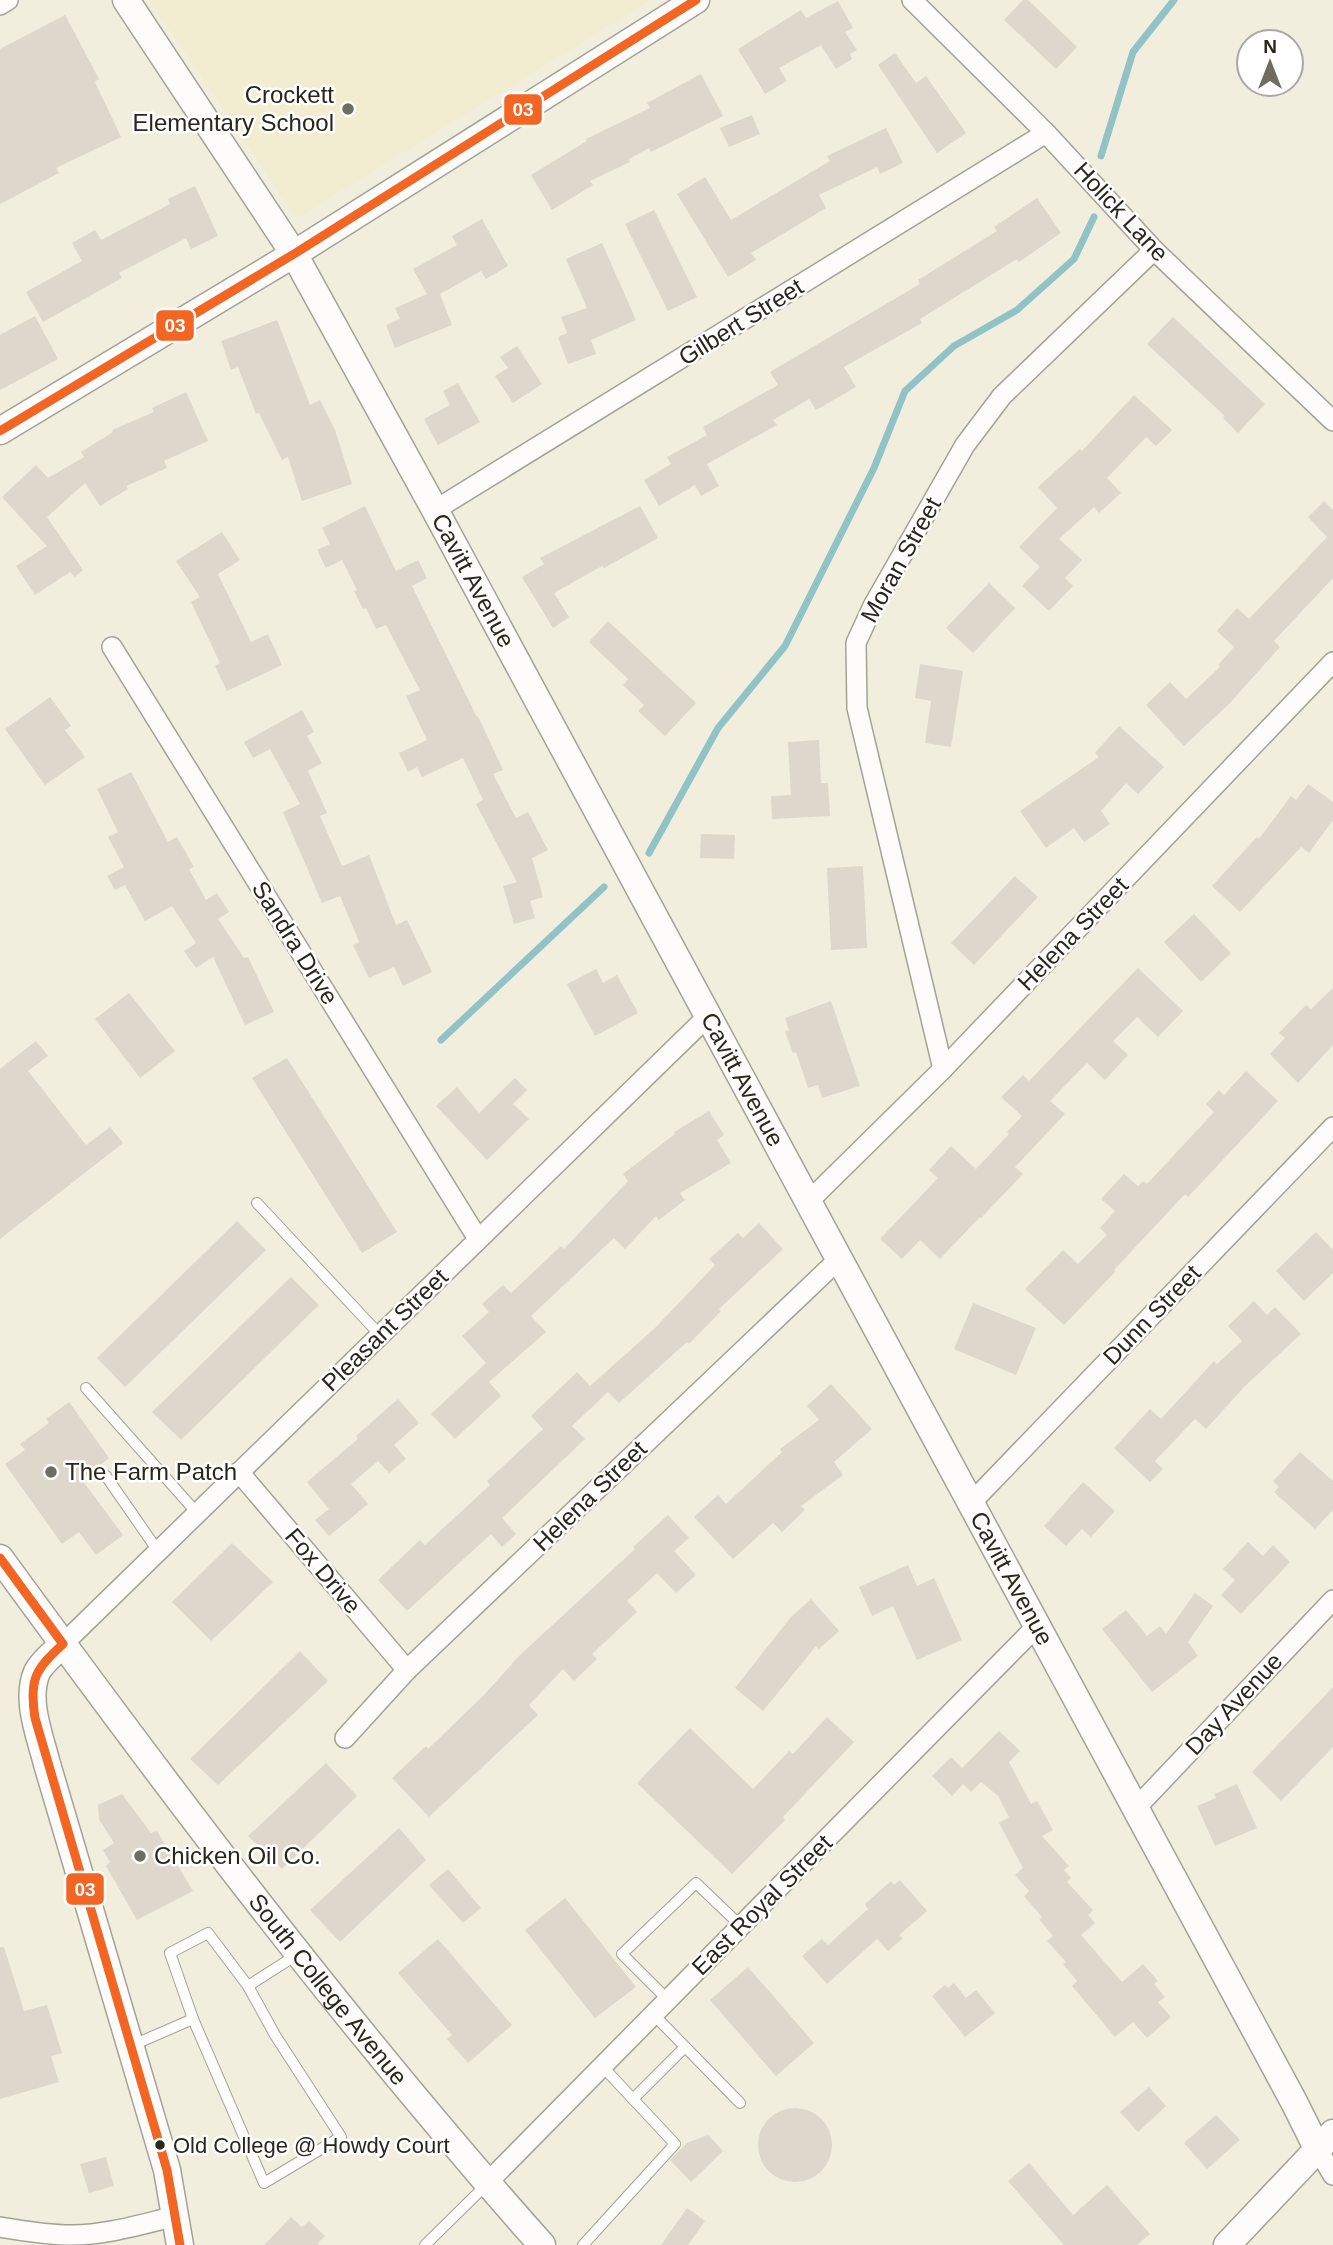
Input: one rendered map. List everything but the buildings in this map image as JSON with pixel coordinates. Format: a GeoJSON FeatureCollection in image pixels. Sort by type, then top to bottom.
{"type":"FeatureCollection","features":[{"type":"Feature","properties":{"kind":"street"},"geometry":{"type":"LineString","coordinates":[[0,5],[8,0]]}},
{"type":"Feature","properties":{"kind":"street","name":"Cavitt Avenue"},"geometry":{"type":"LineString","coordinates":[[127,0],[294,254],[1136,1808],[1325,2141],[1333,2175]]}},
{"type":"Feature","properties":{"kind":"street"},"geometry":{"type":"LineString","coordinates":[[0,431],[294,254],[696,0]]}},
{"type":"Feature","properties":{"kind":"street","name":"Holick Lane"},"geometry":{"type":"LineString","coordinates":[[912,0],[1046,133],[1154,250],[1333,421]]}},
{"type":"Feature","properties":{"kind":"street","name":"Gilbert Street"},"geometry":{"type":"LineString","coordinates":[[435,510],[1046,133]]}},
{"type":"Feature","properties":{"kind":"street","name":"Moran Street"},"geometry":{"type":"LineString","coordinates":[[943,1069],[857,708],[856,643],[873,606],[965,445],[1002,396],[1154,250]]}},
{"type":"Feature","properties":{"kind":"street","name":"Sandra Drive"},"geometry":{"type":"LineString","coordinates":[[112,647],[478,1239]]}},
{"type":"Feature","properties":{"kind":"street","name":"Helena Street"},"geometry":{"type":"LineString","coordinates":[[808,1202],[943,1069],[1333,662]]}},
{"type":"Feature","properties":{"kind":"street","name":"Pleasant Street"},"geometry":{"type":"LineString","coordinates":[[63,1644],[708,1016]]}},
{"type":"Feature","properties":{"kind":"street","name":"Dunn Street"},"geometry":{"type":"LineString","coordinates":[[971,1503],[1333,1127]]}},
{"type":"Feature","properties":{"kind":"street","name":"Helena Street"},"geometry":{"type":"LineString","coordinates":[[345,1738],[407,1670],[839,1259]]}},
{"type":"Feature","properties":{"kind":"street","name":"Fox Drive"},"geometry":{"type":"LineString","coordinates":[[239,1472],[407,1670]]}},
{"type":"Feature","properties":{"kind":"street","name":"South College Avenue"},"geometry":{"type":"LineString","coordinates":[[0,1558],[182,1804],[298,1954],[487,2183],[542,2245]]}},
{"type":"Feature","properties":{"kind":"street","name":"Day Avenue"},"geometry":{"type":"LineString","coordinates":[[1136,1808],[1333,1600]]}},
{"type":"Feature","properties":{"kind":"street","name":"East Royal Street"},"geometry":{"type":"LineString","coordinates":[[487,2183],[1037,1626]]}},
{"type":"Feature","properties":{"kind":"street"},"geometry":{"type":"LineString","coordinates":[[63,1644],[38,1670],[33,1688],[35,1712],[47,1764],[167,2170],[180,2245]]}},
{"type":"Feature","properties":{"kind":"street"},"geometry":{"type":"LineString","coordinates":[[1227,2245],[1325,2141]]}},
{"type":"Feature","properties":{"kind":"street"},"geometry":{"type":"LineString","coordinates":[[0,2227],[74,2235],[108,2231],[176,2216]]}},
{"type":"Feature","properties":{"kind":"lane"},"geometry":{"type":"LineString","coordinates":[[257,1203],[380,1335]]}},
{"type":"Feature","properties":{"kind":"lane"},"geometry":{"type":"LineString","coordinates":[[86,1388],[197,1513]]}},
{"type":"Feature","properties":{"kind":"lane"},"geometry":{"type":"LineString","coordinates":[[106,1476],[158,1551]]}},
{"type":"Feature","properties":{"kind":"lane"},"geometry":{"type":"LineString","coordinates":[[668,2000],[622,1954],[696,1883],[741,1926]]}},
{"type":"Feature","properties":{"kind":"lane"},"geometry":{"type":"LineString","coordinates":[[208,1933],[248,1986],[275,2035],[341,2137],[264,2183],[193,2019],[170,1953],[208,1933]]}},
{"type":"Feature","properties":{"kind":"lane"},"geometry":{"type":"LineString","coordinates":[[248,1986],[298,1954]]}},
{"type":"Feature","properties":{"kind":"lane"},"geometry":{"type":"LineString","coordinates":[[654,2015],[740,2104]]}},
{"type":"Feature","properties":{"kind":"lane"},"geometry":{"type":"LineString","coordinates":[[130,2046],[193,2019]]}},
{"type":"Feature","properties":{"kind":"lane"},"geometry":{"type":"LineString","coordinates":[[633,2099],[685,2046]]}},
{"type":"Feature","properties":{"kind":"lane"},"geometry":{"type":"LineString","coordinates":[[583,2245],[674,2144],[603,2067]]}},
{"type":"Feature","properties":{"kind":"lane"},"geometry":{"type":"LineString","coordinates":[[425,2245],[487,2183]]}},
{"type":"Feature","properties":{"kind":"shaded area","name":"Crockett Elementary School"},"geometry":{"type":"Polygon","coordinates":[[[149,0],[651,0],[297,218],[149,0]]]}},
{"type":"Feature","properties":{"kind":"waterway"},"geometry":{"type":"LineString","coordinates":[[1101,156],[1133,52],[1174,0]]}},
{"type":"Feature","properties":{"kind":"waterway"},"geometry":{"type":"LineString","coordinates":[[649,853],[718,728],[785,646],[874,468],[905,391],[954,346],[1017,310],[1074,259],[1094,217]]}},
{"type":"Feature","properties":{"kind":"waterway"},"geometry":{"type":"LineString","coordinates":[[441,1040],[604,887]]}},
{"type":"Feature","properties":{"kind":"transit line","name":"03"},"geometry":{"type":"LineString","coordinates":[[0,431],[294,254],[696,0]]}},
{"type":"Feature","properties":{"kind":"transit line","name":"03"},"geometry":{"type":"LineString","coordinates":[[0,1558],[63,1644],[36,1676],[33,1694],[35,1718],[167,2170],[180,2245]]}},
{"type":"Feature","properties":{"kind":"place","name":"Crockett Elementary School"},"geometry":{"type":"Point","coordinates":[348,109]}},
{"type":"Feature","properties":{"kind":"place","name":"The Farm Patch"},"geometry":{"type":"Point","coordinates":[51,1472]}},
{"type":"Feature","properties":{"kind":"place","name":"Chicken Oil Co."},"geometry":{"type":"Point","coordinates":[140,1856]}},
{"type":"Feature","properties":{"kind":"place","name":"Old College @ Howdy Court"},"geometry":{"type":"Point","coordinates":[160,2145]}}]}
